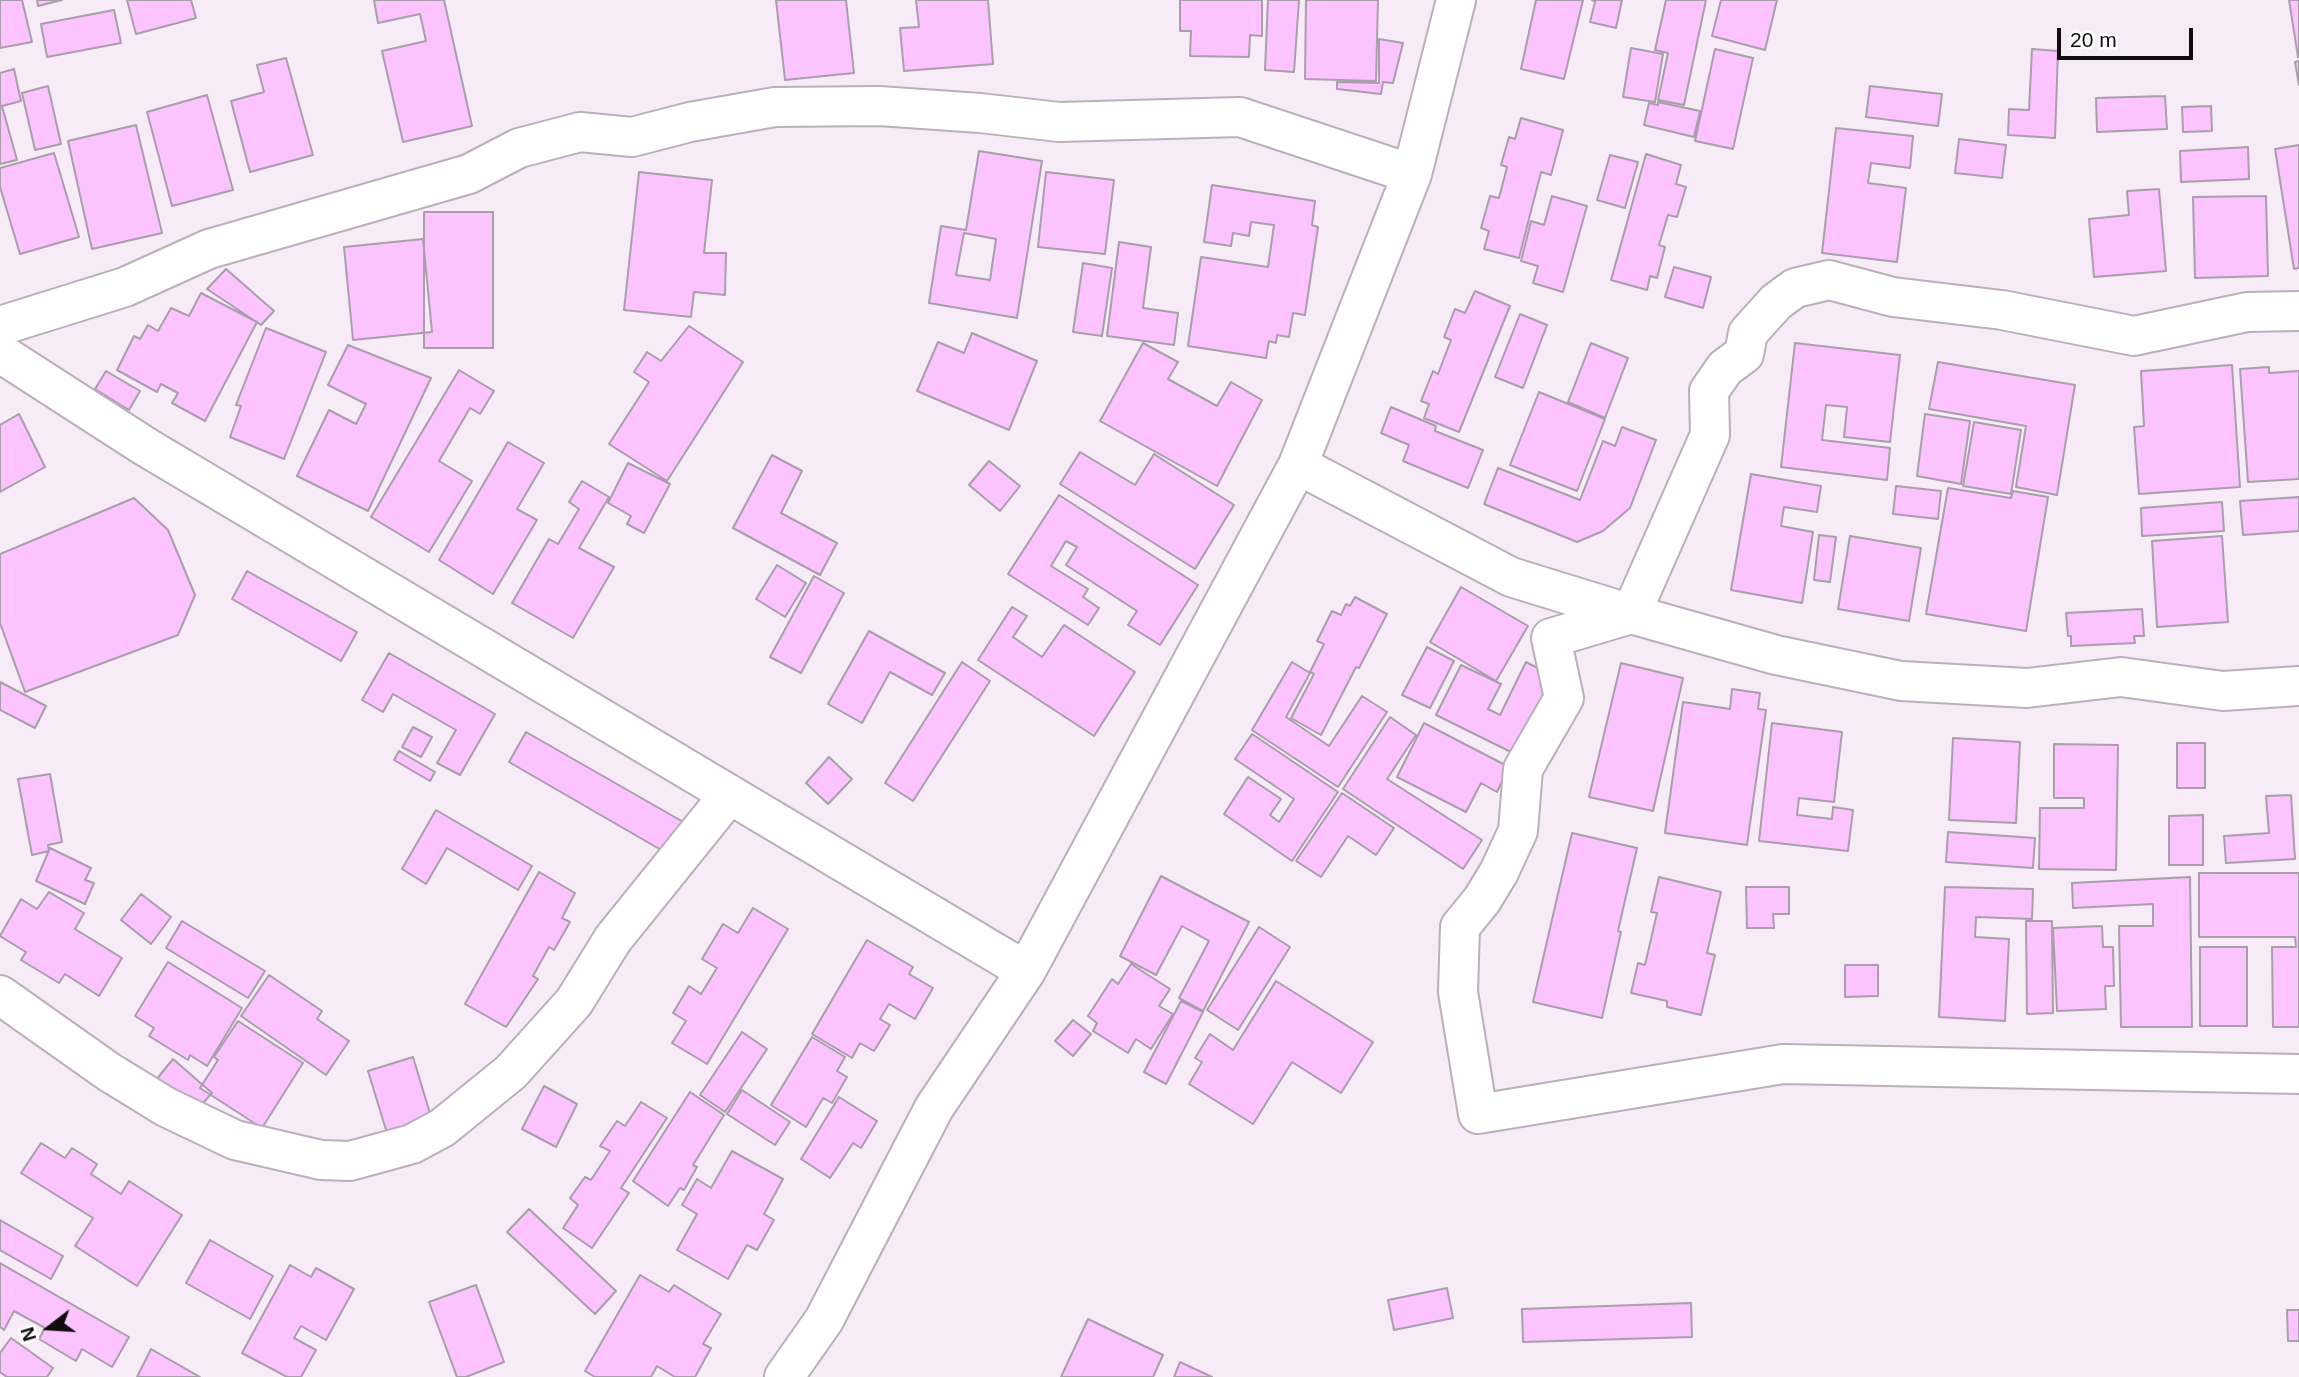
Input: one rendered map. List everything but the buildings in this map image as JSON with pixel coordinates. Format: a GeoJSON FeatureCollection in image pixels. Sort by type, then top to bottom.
{"type":"FeatureCollection","features":[{"type":"Feature","properties":{"kind":"street"},"geometry":{"type":"LineString","coordinates":[[784,1377],[824,1320],[934,1108],[1026,971],[1298,465],[1412,174],[1456,0]]}},
{"type":"Feature","properties":{"kind":"street"},"geometry":{"type":"LineString","coordinates":[[0,326],[125,287],[209,249],[469,174],[519,148],[580,132],[632,137],[690,122],[775,107],[879,106],[1059,122],[1240,117],[1412,174]]}},
{"type":"Feature","properties":{"kind":"street"},"geometry":{"type":"LineString","coordinates":[[2299,312],[2246,312],[2134,336],[2002,310],[1893,297],[1829,280],[1795,288],[1776,302],[1748,332],[1744,354],[1725,368],[1709,391],[1710,435],[1631,614],[1550,638],[1564,698],[1523,769],[1518,831],[1482,900],[1460,927],[1458,992],[1478,1114],[1783,1064],[2299,1074]]}},
{"type":"Feature","properties":{"kind":"street"},"geometry":{"type":"LineString","coordinates":[[0,353],[146,447],[1026,971]]}},
{"type":"Feature","properties":{"kind":"street"},"geometry":{"type":"LineString","coordinates":[[1298,465],[1511,578],[1776,655],[1901,681],[2027,688],[2121,677],[2223,691],[2299,687]]}},
{"type":"Feature","properties":{"kind":"street"},"geometry":{"type":"LineString","coordinates":[[0,995],[109,1072],[166,1107],[235,1140],[321,1160],[350,1161],[412,1144],[442,1128],[511,1072],[574,1003],[613,939],[729,795]]}}]}
